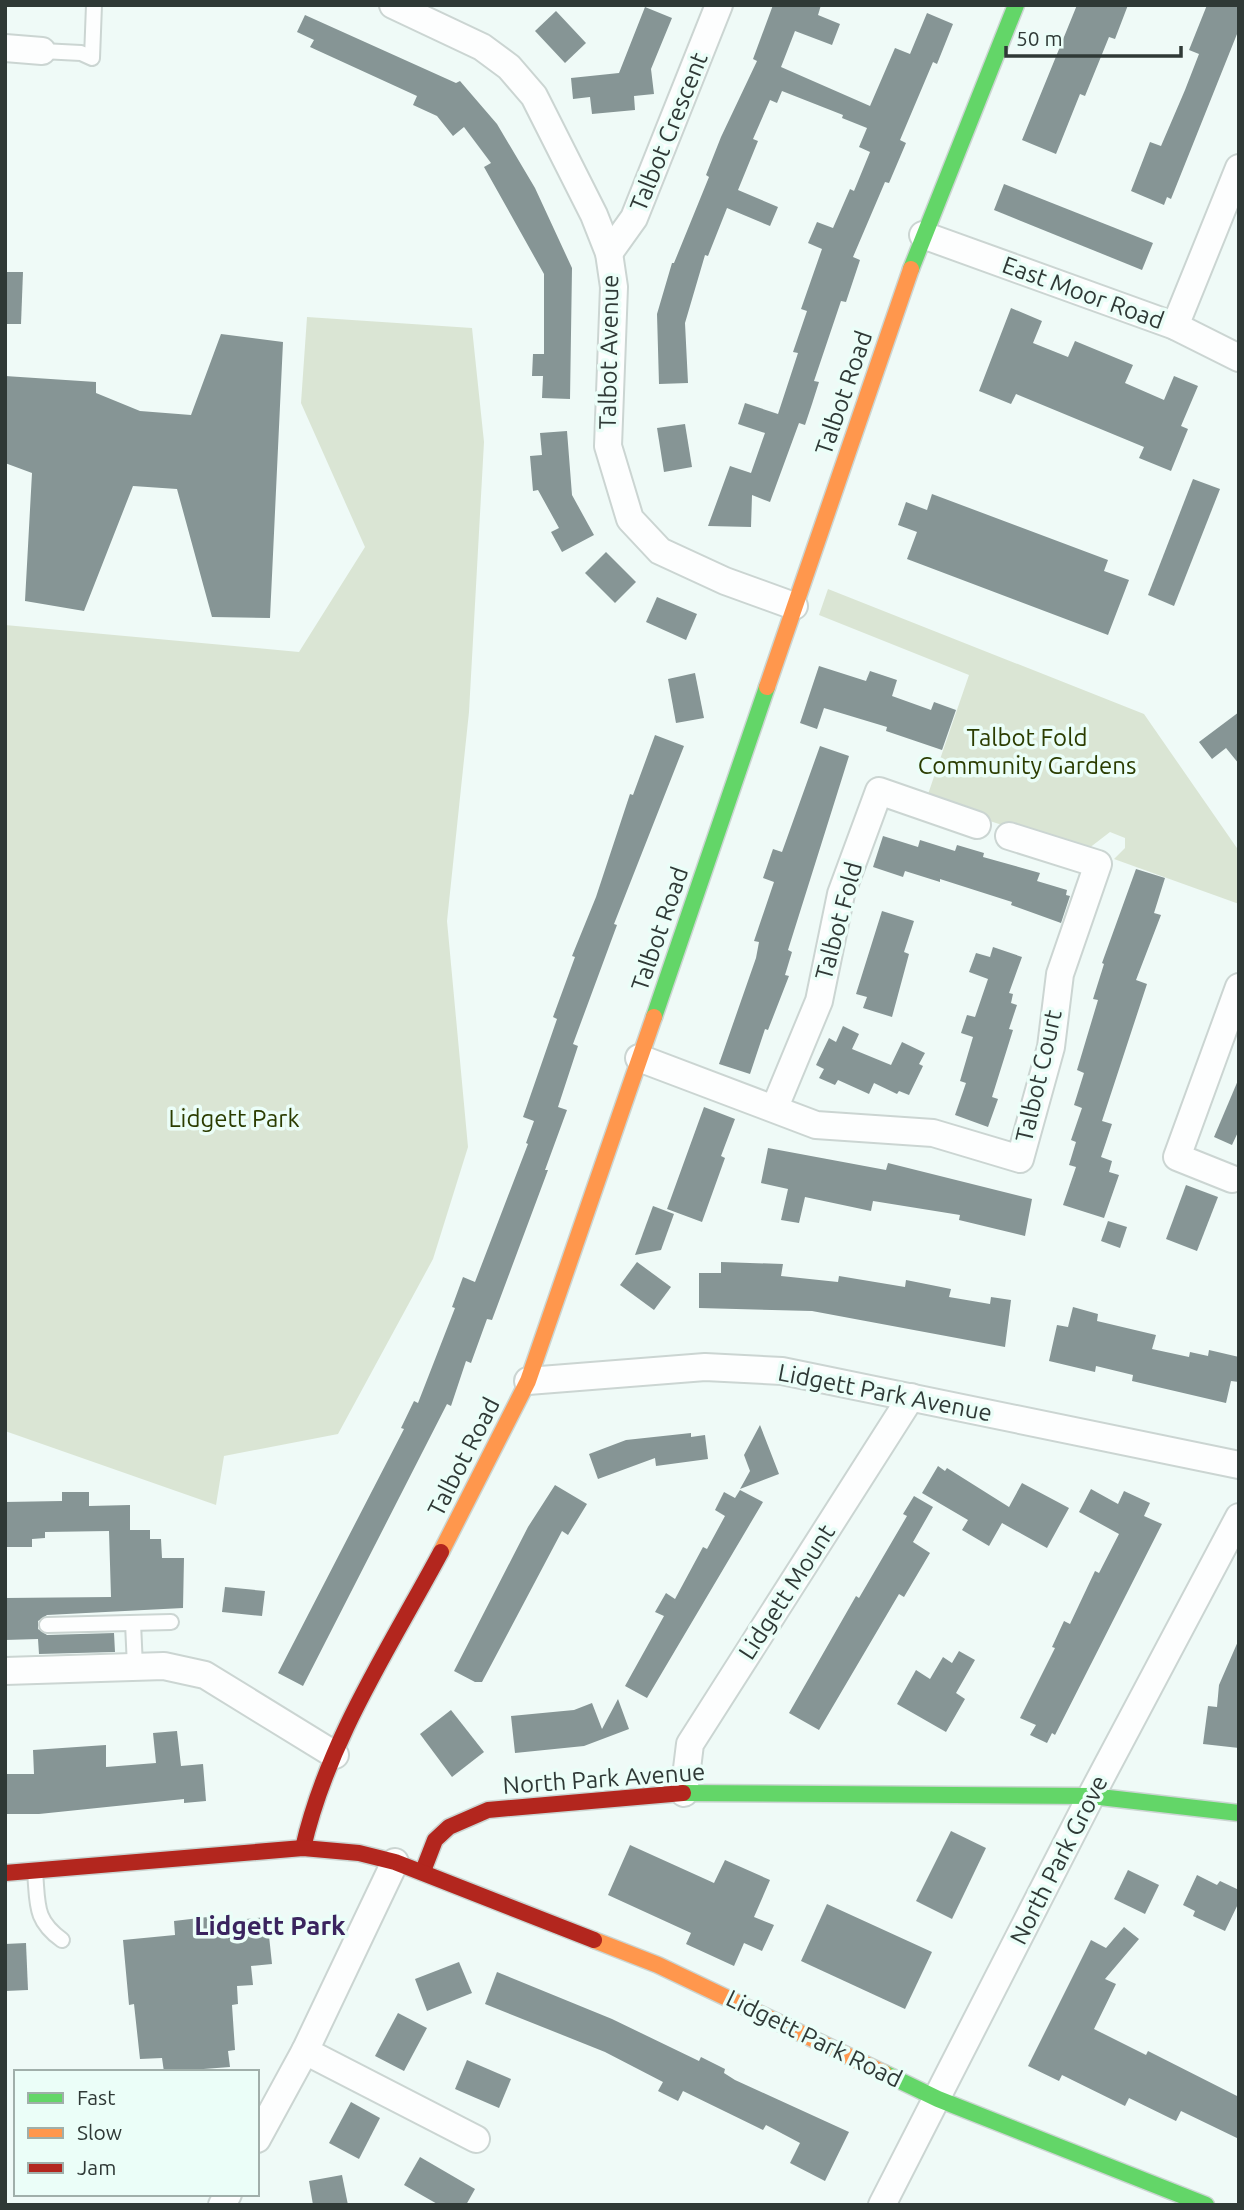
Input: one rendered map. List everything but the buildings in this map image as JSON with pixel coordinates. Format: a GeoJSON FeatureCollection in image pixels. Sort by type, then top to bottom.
{"type":"FeatureCollection","features":[{"type":"Feature","properties":{"kind":"street","name":"Talbot Crescent"},"geometry":{"type":"LineString","coordinates":[[610,253],[634,218],[719,5]]}},
{"type":"Feature","properties":{"kind":"street","name":"Talbot Road"},"geometry":{"type":"LineString","coordinates":[[303,1848],[308,1821],[335,1755],[491,1459],[528,1381],[923,235],[1016,5]]}},
{"type":"Feature","properties":{"kind":"street","name":"Talbot Avenue"},"geometry":{"type":"LineString","coordinates":[[410,9],[482,47],[509,67],[534,96],[594,215],[610,253],[614,287],[608,446],[630,519],[660,551],[726,581],[794,606]]}},
{"type":"Feature","properties":{"kind":"street"},"geometry":{"type":"LineString","coordinates":[[5,48],[42,51]]}},
{"type":"Feature","properties":{"kind":"street"},"geometry":{"type":"LineString","coordinates":[[1175,326],[1239,168]]}},
{"type":"Feature","properties":{"kind":"street","name":"East Moor Road"},"geometry":{"type":"LineString","coordinates":[[923,235],[1175,326],[1239,358]]}},
{"type":"Feature","properties":{"kind":"street","name":"Talbot Fold"},"geometry":{"type":"LineString","coordinates":[[775,1107],[819,1001],[841,894],[879,791],[977,825]]}},
{"type":"Feature","properties":{"kind":"street","name":"Talbot Court"},"geometry":{"type":"LineString","coordinates":[[639,1058],[775,1107],[816,1125],[933,1133],[1020,1159],[1051,1046],[1060,974],[1098,864],[1009,836]]}},
{"type":"Feature","properties":{"kind":"street"},"geometry":{"type":"LineString","coordinates":[[1232,1180],[1177,1157],[1239,987]]}},
{"type":"Feature","properties":{"kind":"street","name":"Lidgett Park Avenue"},"geometry":{"type":"LineString","coordinates":[[528,1381],[705,1367],[782,1371],[1239,1465]]}},
{"type":"Feature","properties":{"kind":"street","name":"Lidgett Mount"},"geometry":{"type":"LineString","coordinates":[[684,1793],[690,1744],[911,1397]]}},
{"type":"Feature","properties":{"kind":"street","name":"North Park Grove"},"geometry":{"type":"LineString","coordinates":[[882,2205],[939,2099],[1091,1796],[1239,1517]]}},
{"type":"Feature","properties":{"kind":"street"},"geometry":{"type":"LineString","coordinates":[[5,1671],[164,1665],[205,1675],[335,1755]]}},
{"type":"Feature","properties":{"kind":"street","name":"North Park Avenue"},"geometry":{"type":"LineString","coordinates":[[423,1871],[435,1840],[449,1827],[488,1810],[684,1793],[1091,1796],[1239,1812]]}},
{"type":"Feature","properties":{"kind":"street"},"geometry":{"type":"LineString","coordinates":[[5,1873],[303,1848],[359,1853],[423,1871]]}},
{"type":"Feature","properties":{"kind":"street"},"geometry":{"type":"LineString","coordinates":[[259,2135],[305,2051],[395,1862]]}},
{"type":"Feature","properties":{"kind":"street","name":"Lidgett Park Road"},"geometry":{"type":"LineString","coordinates":[[423,1871],[658,1965],[939,2099],[1206,2205]]}},
{"type":"Feature","properties":{"kind":"street"},"geometry":{"type":"LineString","coordinates":[[305,2051],[476,2139]]}},
{"type":"Feature","properties":{"kind":"lane"},"geometry":{"type":"LineString","coordinates":[[42,51],[81,53],[92,58],[94,5]]}},
{"type":"Feature","properties":{"kind":"lane"},"geometry":{"type":"LineString","coordinates":[[47,1625],[171,1622]]}},
{"type":"Feature","properties":{"kind":"lane"},"geometry":{"type":"LineString","coordinates":[[133,1623],[135,1667]]}},
{"type":"Feature","properties":{"kind":"lane"},"geometry":{"type":"LineString","coordinates":[[35,1871],[38,1913],[46,1929],[62,1940]]}},
{"type":"Feature","properties":{"kind":"green space","name":"Lidgett Park"},"geometry":{"type":"Polygon","coordinates":[[[307,317],[472,328],[484,442],[469,712],[447,921],[468,1147],[433,1259],[338,1434],[224,1456],[216,1505],[5,1431],[5,625],[299,652],[365,547],[301,403],[307,317]]]}},
{"type":"Feature","properties":{"kind":"green space","name":"Talbot Fold Community Gardens"},"geometry":{"type":"Polygon","coordinates":[[[828,589],[1144,714],[1239,851],[1239,904],[1114,859],[1125,848],[1125,838],[1110,832],[1084,852],[926,800],[969,675],[819,615],[828,589]]]}},
{"type":"Feature","properties":{"kind":"traffic: fast"},"geometry":{"type":"LineString","coordinates":[[911,269],[1016,5]]}},
{"type":"Feature","properties":{"kind":"traffic: fast"},"geometry":{"type":"LineString","coordinates":[[654,1017],[767,687]]}},
{"type":"Feature","properties":{"kind":"traffic: fast"},"geometry":{"type":"LineString","coordinates":[[683,1793],[1091,1796],[1239,1813]]}},
{"type":"Feature","properties":{"kind":"traffic: fast"},"geometry":{"type":"LineString","coordinates":[[884,2073],[938,2099],[1206,2205]]}},
{"type":"Feature","properties":{"kind":"traffic: slow"},"geometry":{"type":"LineString","coordinates":[[767,687],[911,269]]}},
{"type":"Feature","properties":{"kind":"traffic: slow"},"geometry":{"type":"LineString","coordinates":[[441,1552],[528,1381],[654,1017]]}},
{"type":"Feature","properties":{"kind":"traffic: slow"},"geometry":{"type":"LineString","coordinates":[[594,1940],[658,1965],[884,2073]]}},
{"type":"Feature","properties":{"kind":"traffic: jam"},"geometry":{"type":"LineString","coordinates":[[303,1848],[314,1809],[344,1733],[381,1659],[441,1552]]}},
{"type":"Feature","properties":{"kind":"traffic: jam"},"geometry":{"type":"LineString","coordinates":[[423,1871],[435,1840],[449,1827],[488,1810],[683,1793]]}},
{"type":"Feature","properties":{"kind":"traffic: jam"},"geometry":{"type":"LineString","coordinates":[[5,1873],[303,1848],[359,1853],[395,1862],[594,1940]]}},
{"type":"Feature","properties":{"kind":"district","name":"Lidgett Park"},"geometry":{"type":"Point","coordinates":[270,1926]}}]}
